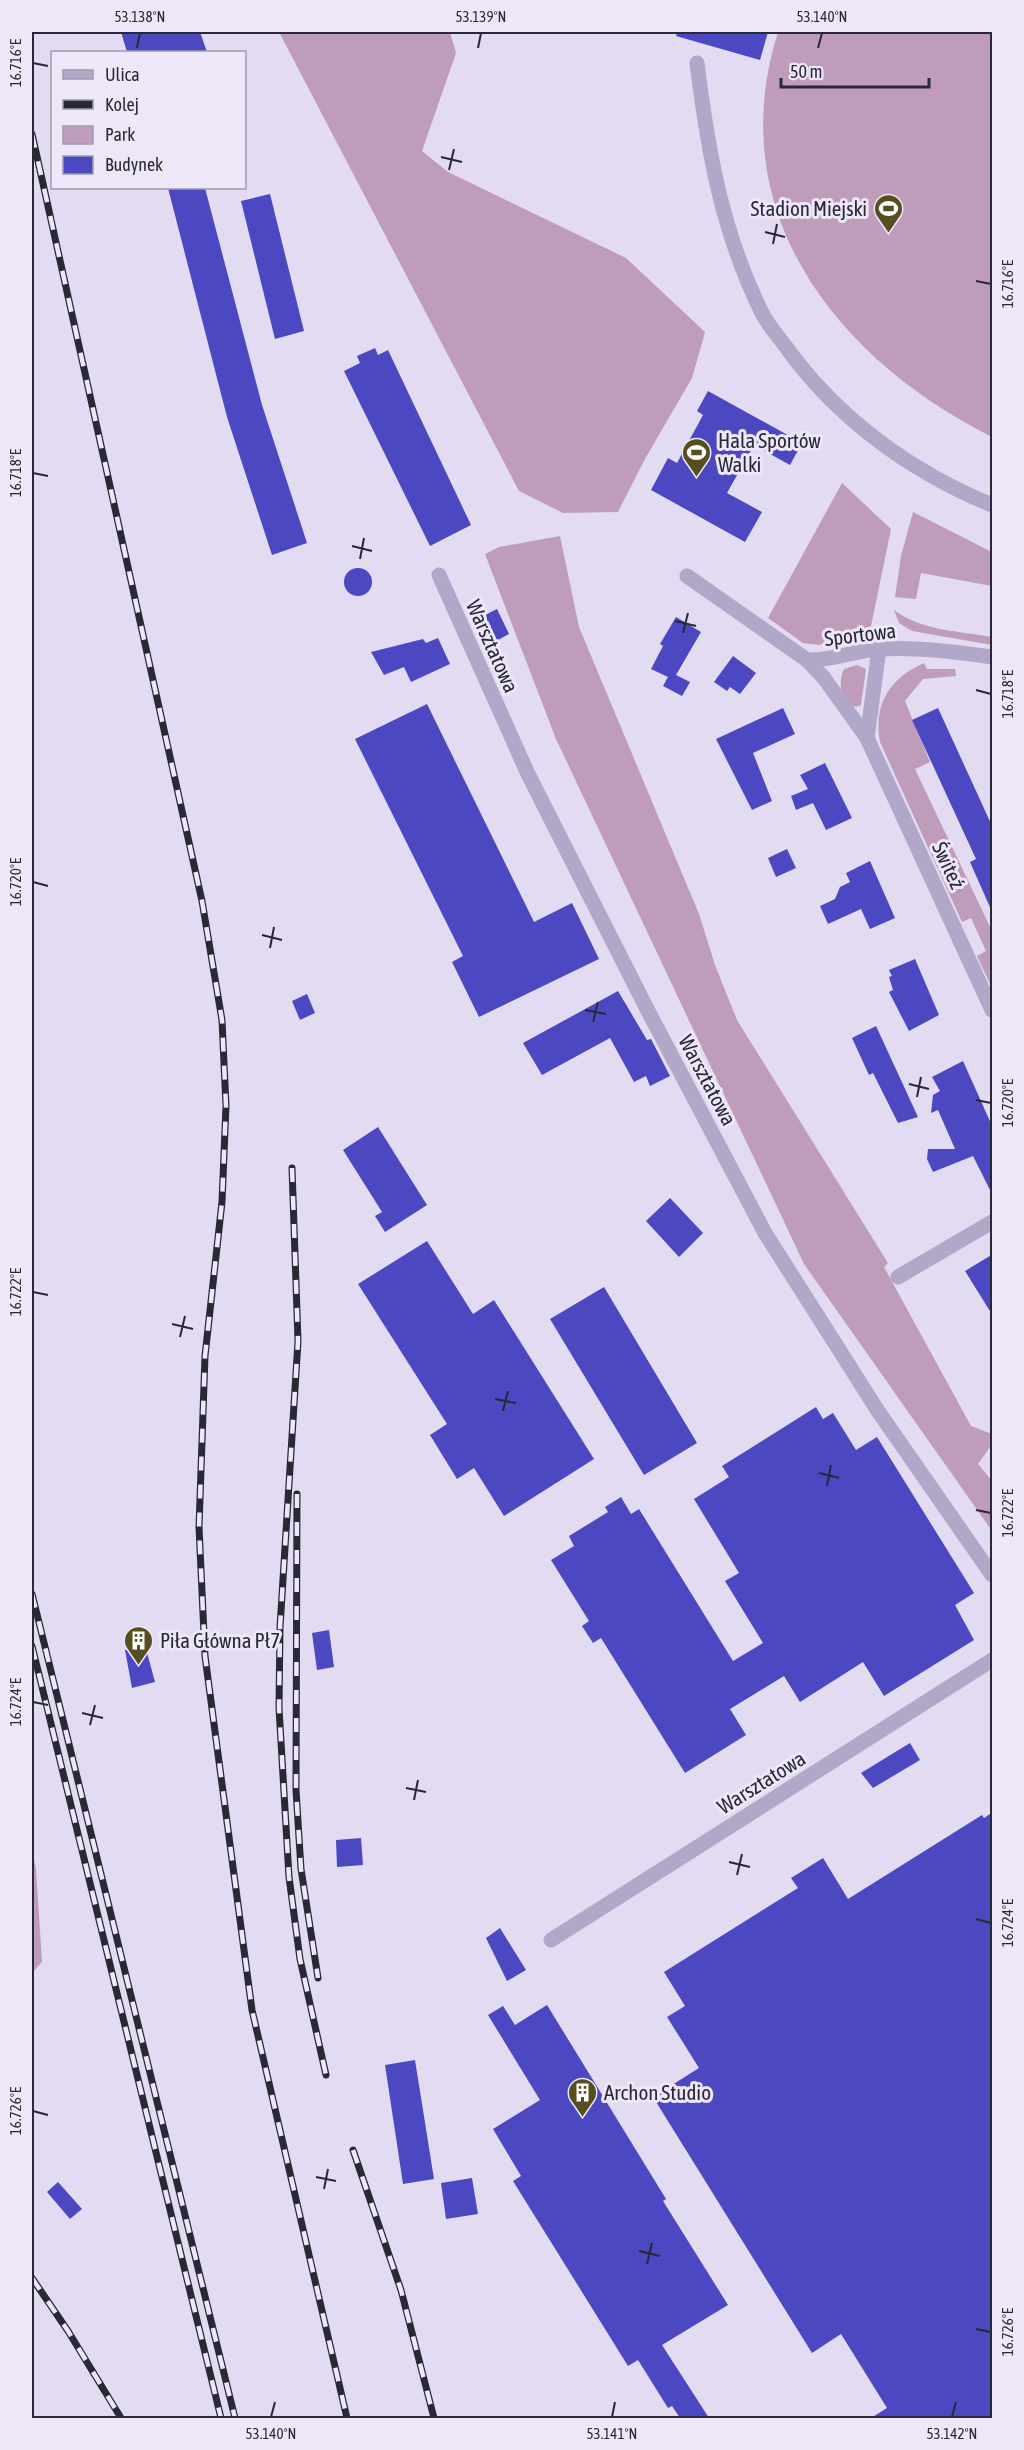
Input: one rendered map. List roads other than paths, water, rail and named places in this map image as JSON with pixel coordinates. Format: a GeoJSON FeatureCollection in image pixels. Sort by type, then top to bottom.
{"type":"FeatureCollection","features":[{"type":"Feature","properties":{"kind":"street"},"geometry":{"type":"LineString","coordinates":[[697,63],[707,146],[720,202],[744,274],[763,315],[810,379],[856,425],[924,472],[993,505]]}},
{"type":"Feature","properties":{"kind":"street","name":"Warsztatowa"},"geometry":{"type":"LineString","coordinates":[[439,575],[528,774],[647,1010],[765,1233],[878,1411],[993,1575]]}},
{"type":"Feature","properties":{"kind":"street","name":"Sportowa"},"geometry":{"type":"LineString","coordinates":[[687,576],[807,660],[830,660],[879,649],[953,651],[993,657]]}},
{"type":"Feature","properties":{"kind":"street"},"geometry":{"type":"LineString","coordinates":[[867,738],[879,649]]}},
{"type":"Feature","properties":{"kind":"street","name":"Świteź"},"geometry":{"type":"LineString","coordinates":[[807,660],[824,678],[867,738],[993,1010]]}},
{"type":"Feature","properties":{"kind":"street"},"geometry":{"type":"LineString","coordinates":[[898,1276],[993,1222]]}},
{"type":"Feature","properties":{"kind":"street","name":"Warsztatowa"},"geometry":{"type":"LineString","coordinates":[[551,1940],[993,1660]]}},
{"type":"Feature","properties":{"kind":"railway"},"geometry":{"type":"LineString","coordinates":[[32,134],[202,901],[222,1020],[226,1106],[222,1202],[205,1356],[199,1527],[205,1656],[252,2010],[347,2418]]}},
{"type":"Feature","properties":{"kind":"railway"},"geometry":{"type":"LineString","coordinates":[[292,1168],[298,1341],[280,1627],[279,1708],[289,1877],[300,1959],[326,2075]]}},
{"type":"Feature","properties":{"kind":"railway"},"geometry":{"type":"LineString","coordinates":[[297,1494],[296,1790],[301,1869],[318,1978]]}},
{"type":"Feature","properties":{"kind":"railway"},"geometry":{"type":"LineString","coordinates":[[32,1594],[235,2418]]}},
{"type":"Feature","properties":{"kind":"railway"},"geometry":{"type":"LineString","coordinates":[[32,1646],[221,2418]]}},
{"type":"Feature","properties":{"kind":"railway"},"geometry":{"type":"LineString","coordinates":[[353,2150],[401,2290],[434,2418]]}},
{"type":"Feature","properties":{"kind":"railway"},"geometry":{"type":"LineString","coordinates":[[32,2278],[68,2331],[121,2418]]}},
{"type":"Feature","properties":{"kind":"place","name":"Stadion Miejski"},"geometry":{"type":"Point","coordinates":[888,234]}},
{"type":"Feature","properties":{"kind":"place","name":"Hala Sportów Walki"},"geometry":{"type":"Point","coordinates":[697,478]}},
{"type":"Feature","properties":{"kind":"place","name":"Piła Główna Pł7"},"geometry":{"type":"Point","coordinates":[139,1666]}},
{"type":"Feature","properties":{"kind":"place","name":"Archon Studio"},"geometry":{"type":"Point","coordinates":[583,2118]}}]}
